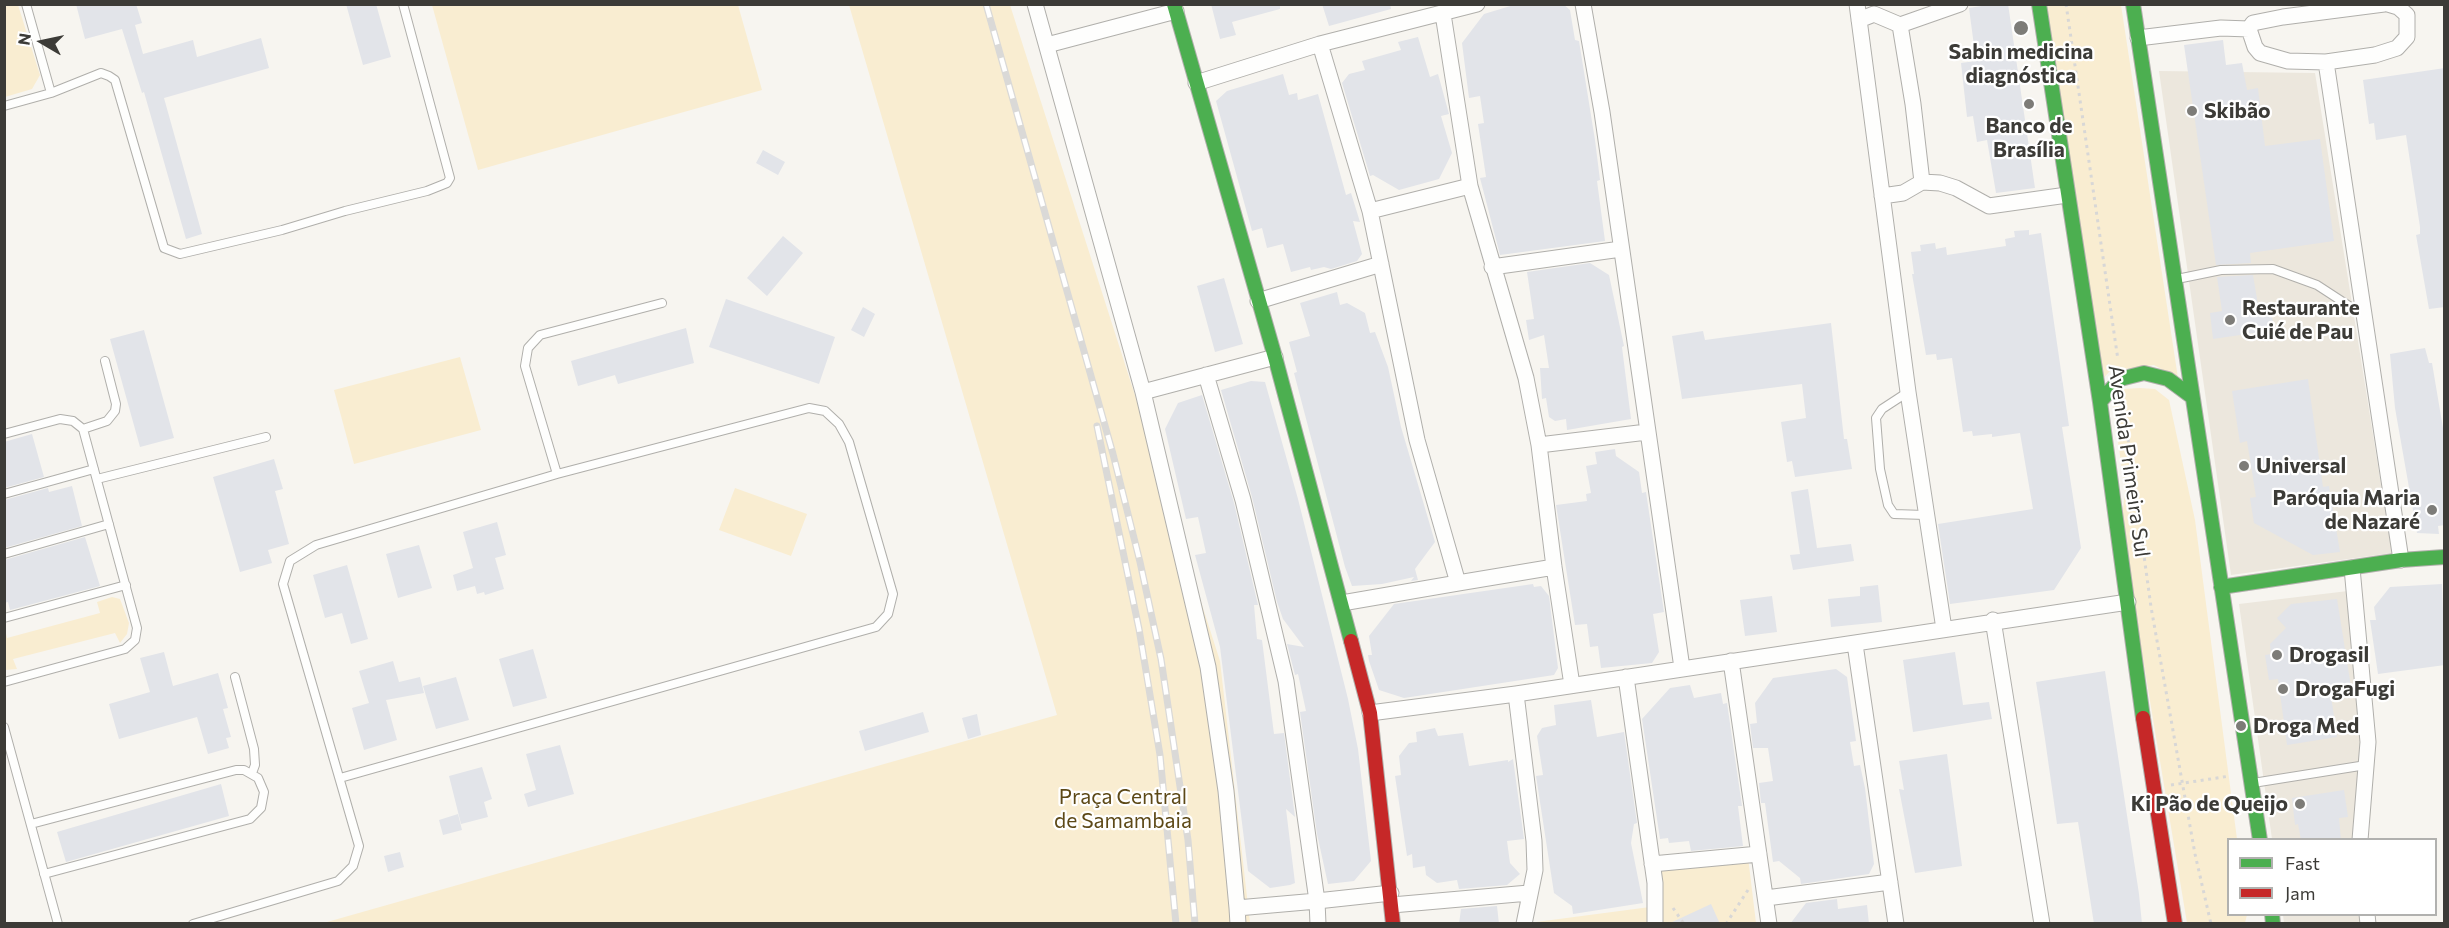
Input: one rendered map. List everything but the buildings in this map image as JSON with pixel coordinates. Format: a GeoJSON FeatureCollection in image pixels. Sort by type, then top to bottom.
{"type":"FeatureCollection","features":[{"type":"Feature","properties":{"kind":"main road","name":"Avenida Primeira Sul"},"geometry":{"type":"LineString","coordinates":[[2039,4],[2100,402],[2153,789],[2175,924]]}},
{"type":"Feature","properties":{"kind":"main road"},"geometry":{"type":"LineString","coordinates":[[2133,4],[2260,838]]}},
{"type":"Feature","properties":{"kind":"main road"},"geometry":{"type":"LineString","coordinates":[[1175,8],[1275,357],[1370,713],[1393,924]]}},
{"type":"Feature","properties":{"kind":"main road"},"geometry":{"type":"LineString","coordinates":[[2100,402],[2112,385],[2132,374],[2157,374],[2192,396]]}},
{"type":"Feature","properties":{"kind":"main road"},"geometry":{"type":"LineString","coordinates":[[2221,587],[2401,560],[2445,557]]}},
{"type":"Feature","properties":{"kind":"street"},"geometry":{"type":"LineString","coordinates":[[1035,4],[1143,392],[1208,667],[1226,791],[1238,924]]}},
{"type":"Feature","properties":{"kind":"street"},"geometry":{"type":"LineString","coordinates":[[1196,83],[1320,44],[1477,4]]}},
{"type":"Feature","properties":{"kind":"street"},"geometry":{"type":"LineString","coordinates":[[1583,4],[1602,112],[1682,668]]}},
{"type":"Feature","properties":{"kind":"street"},"geometry":{"type":"LineString","coordinates":[[1944,629],[1925,515],[1858,12],[1875,14],[1900,25],[1960,4]]}},
{"type":"Feature","properties":{"kind":"street"},"geometry":{"type":"LineString","coordinates":[[2392,5],[2407,15],[2408,37],[2397,48],[2375,55],[2326,62],[2288,61],[2269,57],[2255,47],[2249,29],[2253,23],[2283,16],[2392,5]]}},
{"type":"Feature","properties":{"kind":"street"},"geometry":{"type":"LineString","coordinates":[[1047,45],[1175,8]]}},
{"type":"Feature","properties":{"kind":"street"},"geometry":{"type":"LineString","coordinates":[[1443,14],[1470,186],[1526,378],[1539,445],[1572,685]]}},
{"type":"Feature","properties":{"kind":"street"},"geometry":{"type":"LineString","coordinates":[[1900,25],[1922,182]]}},
{"type":"Feature","properties":{"kind":"street"},"geometry":{"type":"LineString","coordinates":[[2138,38],[2221,27],[2249,29]]}},
{"type":"Feature","properties":{"kind":"street"},"geometry":{"type":"LineString","coordinates":[[1320,44],[1370,211],[1417,440],[1458,583]]}},
{"type":"Feature","properties":{"kind":"street"},"geometry":{"type":"LineString","coordinates":[[2326,62],[2401,560]]}},
{"type":"Feature","properties":{"kind":"street"},"geometry":{"type":"LineString","coordinates":[[1882,196],[1903,193],[1922,182],[1940,183],[1956,188],[1989,206],[2067,195]]}},
{"type":"Feature","properties":{"kind":"street"},"geometry":{"type":"LineString","coordinates":[[1370,211],[1470,186]]}},
{"type":"Feature","properties":{"kind":"street"},"geometry":{"type":"LineString","coordinates":[[1492,267],[1621,249]]}},
{"type":"Feature","properties":{"kind":"street"},"geometry":{"type":"LineString","coordinates":[[1258,301],[1381,264]]}},
{"type":"Feature","properties":{"kind":"street"},"geometry":{"type":"LineString","coordinates":[[1143,392],[1275,357]]}},
{"type":"Feature","properties":{"kind":"street"},"geometry":{"type":"LineString","coordinates":[[1206,375],[1243,500],[1287,681],[1317,901],[1318,924]]}},
{"type":"Feature","properties":{"kind":"street"},"geometry":{"type":"LineString","coordinates":[[1539,445],[1647,432]]}},
{"type":"Feature","properties":{"kind":"street"},"geometry":{"type":"LineString","coordinates":[[1342,603],[1554,567]]}},
{"type":"Feature","properties":{"kind":"street"},"geometry":{"type":"LineString","coordinates":[[2352,568],[2366,698],[2368,742],[2360,838]]}},
{"type":"Feature","properties":{"kind":"street"},"geometry":{"type":"LineString","coordinates":[[1370,713],[1516,694],[1855,644],[1994,620],[2128,602]]}},
{"type":"Feature","properties":{"kind":"street"},"geometry":{"type":"LineString","coordinates":[[1994,620],[2042,924]]}},
{"type":"Feature","properties":{"kind":"street"},"geometry":{"type":"LineString","coordinates":[[1855,644],[1896,924]]}},
{"type":"Feature","properties":{"kind":"street"},"geometry":{"type":"LineString","coordinates":[[1731,661],[1769,924]]}},
{"type":"Feature","properties":{"kind":"street"},"geometry":{"type":"LineString","coordinates":[[1626,677],[1652,864],[1655,924]]}},
{"type":"Feature","properties":{"kind":"street"},"geometry":{"type":"LineString","coordinates":[[1516,694],[1534,841],[1535,870],[1524,924]]}},
{"type":"Feature","properties":{"kind":"street"},"geometry":{"type":"LineString","coordinates":[[1652,864],[1759,854]]}},
{"type":"Feature","properties":{"kind":"street"},"geometry":{"type":"LineString","coordinates":[[1766,898],[1890,882]]}},
{"type":"Feature","properties":{"kind":"street"},"geometry":{"type":"LineString","coordinates":[[1237,908],[1317,901],[1529,893]]}},
{"type":"Feature","properties":{"kind":"lane"},"geometry":{"type":"LineString","coordinates":[[26,4],[51,93]]}},
{"type":"Feature","properties":{"kind":"lane"},"geometry":{"type":"LineString","coordinates":[[4,105],[51,93],[101,73],[115,80],[164,248],[180,254],[282,230],[427,191],[447,183],[450,178],[403,4]]}},
{"type":"Feature","properties":{"kind":"lane"},"geometry":{"type":"LineString","coordinates":[[2174,280],[2221,270],[2273,269],[2317,285],[2364,315]]}},
{"type":"Feature","properties":{"kind":"lane"},"geometry":{"type":"LineString","coordinates":[[556,474],[525,366],[528,348],[540,335],[662,303]]}},
{"type":"Feature","properties":{"kind":"lane"},"geometry":{"type":"LineString","coordinates":[[83,429],[107,421],[115,411],[116,404],[105,361]]}},
{"type":"Feature","properties":{"kind":"lane"},"geometry":{"type":"LineString","coordinates":[[1908,392],[1882,409],[1876,418],[1880,469],[1888,505],[1894,514],[1925,515]]}},
{"type":"Feature","properties":{"kind":"lane"},"geometry":{"type":"LineString","coordinates":[[193,924],[338,881],[353,866],[359,846],[283,584],[290,561],[316,545],[556,474],[809,408],[825,411],[839,424],[849,442],[893,594],[888,614],[876,627],[340,778]]}},
{"type":"Feature","properties":{"kind":"lane"},"geometry":{"type":"LineString","coordinates":[[4,434],[67,419],[83,429],[137,628],[137,634],[131,645],[4,682]]}},
{"type":"Feature","properties":{"kind":"lane"},"geometry":{"type":"LineString","coordinates":[[97,479],[266,437]]}},
{"type":"Feature","properties":{"kind":"lane"},"geometry":{"type":"LineString","coordinates":[[4,495],[94,469]]}},
{"type":"Feature","properties":{"kind":"lane"},"geometry":{"type":"LineString","coordinates":[[4,554],[109,524]]}},
{"type":"Feature","properties":{"kind":"lane"},"geometry":{"type":"LineString","coordinates":[[4,618],[126,585]]}},
{"type":"Feature","properties":{"kind":"lane"},"geometry":{"type":"LineString","coordinates":[[234,677],[254,749],[255,765],[252,773]]}},
{"type":"Feature","properties":{"kind":"lane"},"geometry":{"type":"LineString","coordinates":[[4,727],[58,924]]}},
{"type":"Feature","properties":{"kind":"lane"},"geometry":{"type":"LineString","coordinates":[[2251,778],[2366,765]]}},
{"type":"Feature","properties":{"kind":"lane"},"geometry":{"type":"LineString","coordinates":[[31,824],[236,770],[252,773],[262,784],[264,800],[256,814],[250,819],[44,874]]}},
{"type":"Feature","properties":{"kind":"path"},"geometry":{"type":"LineString","coordinates":[[2066,4],[2151,607],[2182,783],[2211,924]]}},
{"type":"Feature","properties":{"kind":"path"},"geometry":{"type":"LineString","coordinates":[[2153,789],[2182,783],[2251,778]]}},
{"type":"Feature","properties":{"kind":"path"},"geometry":{"type":"LineString","coordinates":[[1725,923],[1761,871]]}},
{"type":"Feature","properties":{"kind":"shaded area"},"geometry":{"type":"Polygon","coordinates":[[[2159,71],[2315,73],[2392,553],[2231,575],[2159,71]]]}},
{"type":"Feature","properties":{"kind":"shaded area"},"geometry":{"type":"Polygon","coordinates":[[[2348,591],[2368,838],[2272,838],[2239,604],[2348,591]]]}},
{"type":"Feature","properties":{"kind":"shaded area"},"geometry":{"type":"Polygon","coordinates":[[[2283,916],[2374,916],[2375,923],[2284,923],[2283,916]]]}},
{"type":"Feature","properties":{"kind":"green space"},"geometry":{"type":"Polygon","coordinates":[[[5,4],[18,5],[40,75],[32,89],[5,97],[5,4]]]}},
{"type":"Feature","properties":{"kind":"green space"},"geometry":{"type":"Polygon","coordinates":[[[432,5],[738,5],[762,90],[478,170],[432,5]]]}},
{"type":"Feature","properties":{"kind":"green space","name":"Praça Central de Samambaia"},"geometry":{"type":"Polygon","coordinates":[[[849,5],[1010,5],[1220,661],[1250,923],[320,924],[1057,715],[849,5]]]}},
{"type":"Feature","properties":{"kind":"green space"},"geometry":{"type":"Polygon","coordinates":[[[2039,5],[2121,5],[2178,378],[2154,365],[2110,371],[2099,383],[2039,5]]]}},
{"type":"Feature","properties":{"kind":"green space"},"geometry":{"type":"Polygon","coordinates":[[[460,357],[481,430],[354,464],[334,390],[460,357]]]}},
{"type":"Feature","properties":{"kind":"green space"},"geometry":{"type":"Polygon","coordinates":[[[2123,389],[2155,389],[2169,400],[2195,520],[2237,838],[2227,838],[2227,916],[2247,916],[2245,923],[2187,923],[2121,527],[2125,491],[2113,406],[2123,389]]]}},
{"type":"Feature","properties":{"kind":"green space"},"geometry":{"type":"Polygon","coordinates":[[[735,488],[807,514],[791,556],[719,530],[735,488]]]}},
{"type":"Feature","properties":{"kind":"green space"},"geometry":{"type":"Polygon","coordinates":[[[112,597],[120,599],[129,623],[127,634],[120,643],[115,633],[13,659],[17,669],[5,670],[5,629],[7,638],[100,613],[97,602],[112,597]]]}},
{"type":"Feature","properties":{"kind":"green space"},"geometry":{"type":"Polygon","coordinates":[[[1748,857],[1756,923],[1521,924],[1650,907],[1649,868],[1748,857]]]}},
{"type":"Feature","properties":{"kind":"railway"},"geometry":{"type":"LineString","coordinates":[[986,4],[1113,454],[1140,562],[1161,659],[1188,840],[1195,924]]}},
{"type":"Feature","properties":{"kind":"railway"},"geometry":{"type":"LineString","coordinates":[[1097,426],[1139,629],[1160,755],[1176,924]]}},
{"type":"Feature","properties":{"kind":"traffic: fast"},"geometry":{"type":"LineString","coordinates":[[1174,4],[1275,357],[1351,641]]}},
{"type":"Feature","properties":{"kind":"traffic: fast"},"geometry":{"type":"LineString","coordinates":[[2039,4],[2100,402],[2143,718]]}},
{"type":"Feature","properties":{"kind":"traffic: fast"},"geometry":{"type":"LineString","coordinates":[[2133,4],[2260,838]]}},
{"type":"Feature","properties":{"kind":"traffic: fast"},"geometry":{"type":"LineString","coordinates":[[2100,402],[2120,379],[2144,373],[2168,379],[2191,396]]}},
{"type":"Feature","properties":{"kind":"traffic: fast"},"geometry":{"type":"LineString","coordinates":[[2221,587],[2401,560],[2444,557]]}},
{"type":"Feature","properties":{"kind":"traffic: fast"},"geometry":{"type":"LineString","coordinates":[[2272,916],[2273,924]]}},
{"type":"Feature","properties":{"kind":"traffic: jam"},"geometry":{"type":"LineString","coordinates":[[1351,641],[1370,713],[1393,924]]}},
{"type":"Feature","properties":{"kind":"traffic: jam"},"geometry":{"type":"LineString","coordinates":[[2143,718],[2175,924]]}},
{"type":"Feature","properties":{"kind":"place","name":"Sabin medicina diagnóstica"},"geometry":{"type":"Point","coordinates":[2021,28]}},
{"type":"Feature","properties":{"kind":"place","name":"Banco de Brasília"},"geometry":{"type":"Point","coordinates":[2029,104]}},
{"type":"Feature","properties":{"kind":"place","name":"Skibão"},"geometry":{"type":"Point","coordinates":[2192,111]}},
{"type":"Feature","properties":{"kind":"place","name":"Restaurante Cuié de Pau"},"geometry":{"type":"Point","coordinates":[2230,320]}},
{"type":"Feature","properties":{"kind":"place","name":"Universal"},"geometry":{"type":"Point","coordinates":[2244,466]}},
{"type":"Feature","properties":{"kind":"place","name":"Paróquia Maria de Nazaré"},"geometry":{"type":"Point","coordinates":[2432,510]}},
{"type":"Feature","properties":{"kind":"place","name":"Drogasil"},"geometry":{"type":"Point","coordinates":[2277,655]}},
{"type":"Feature","properties":{"kind":"place","name":"DrogaFugi"},"geometry":{"type":"Point","coordinates":[2283,689]}},
{"type":"Feature","properties":{"kind":"place","name":"Droga Med"},"geometry":{"type":"Point","coordinates":[2241,726]}},
{"type":"Feature","properties":{"kind":"place","name":"Ki Pão de Queijo"},"geometry":{"type":"Point","coordinates":[2300,804]}}]}
